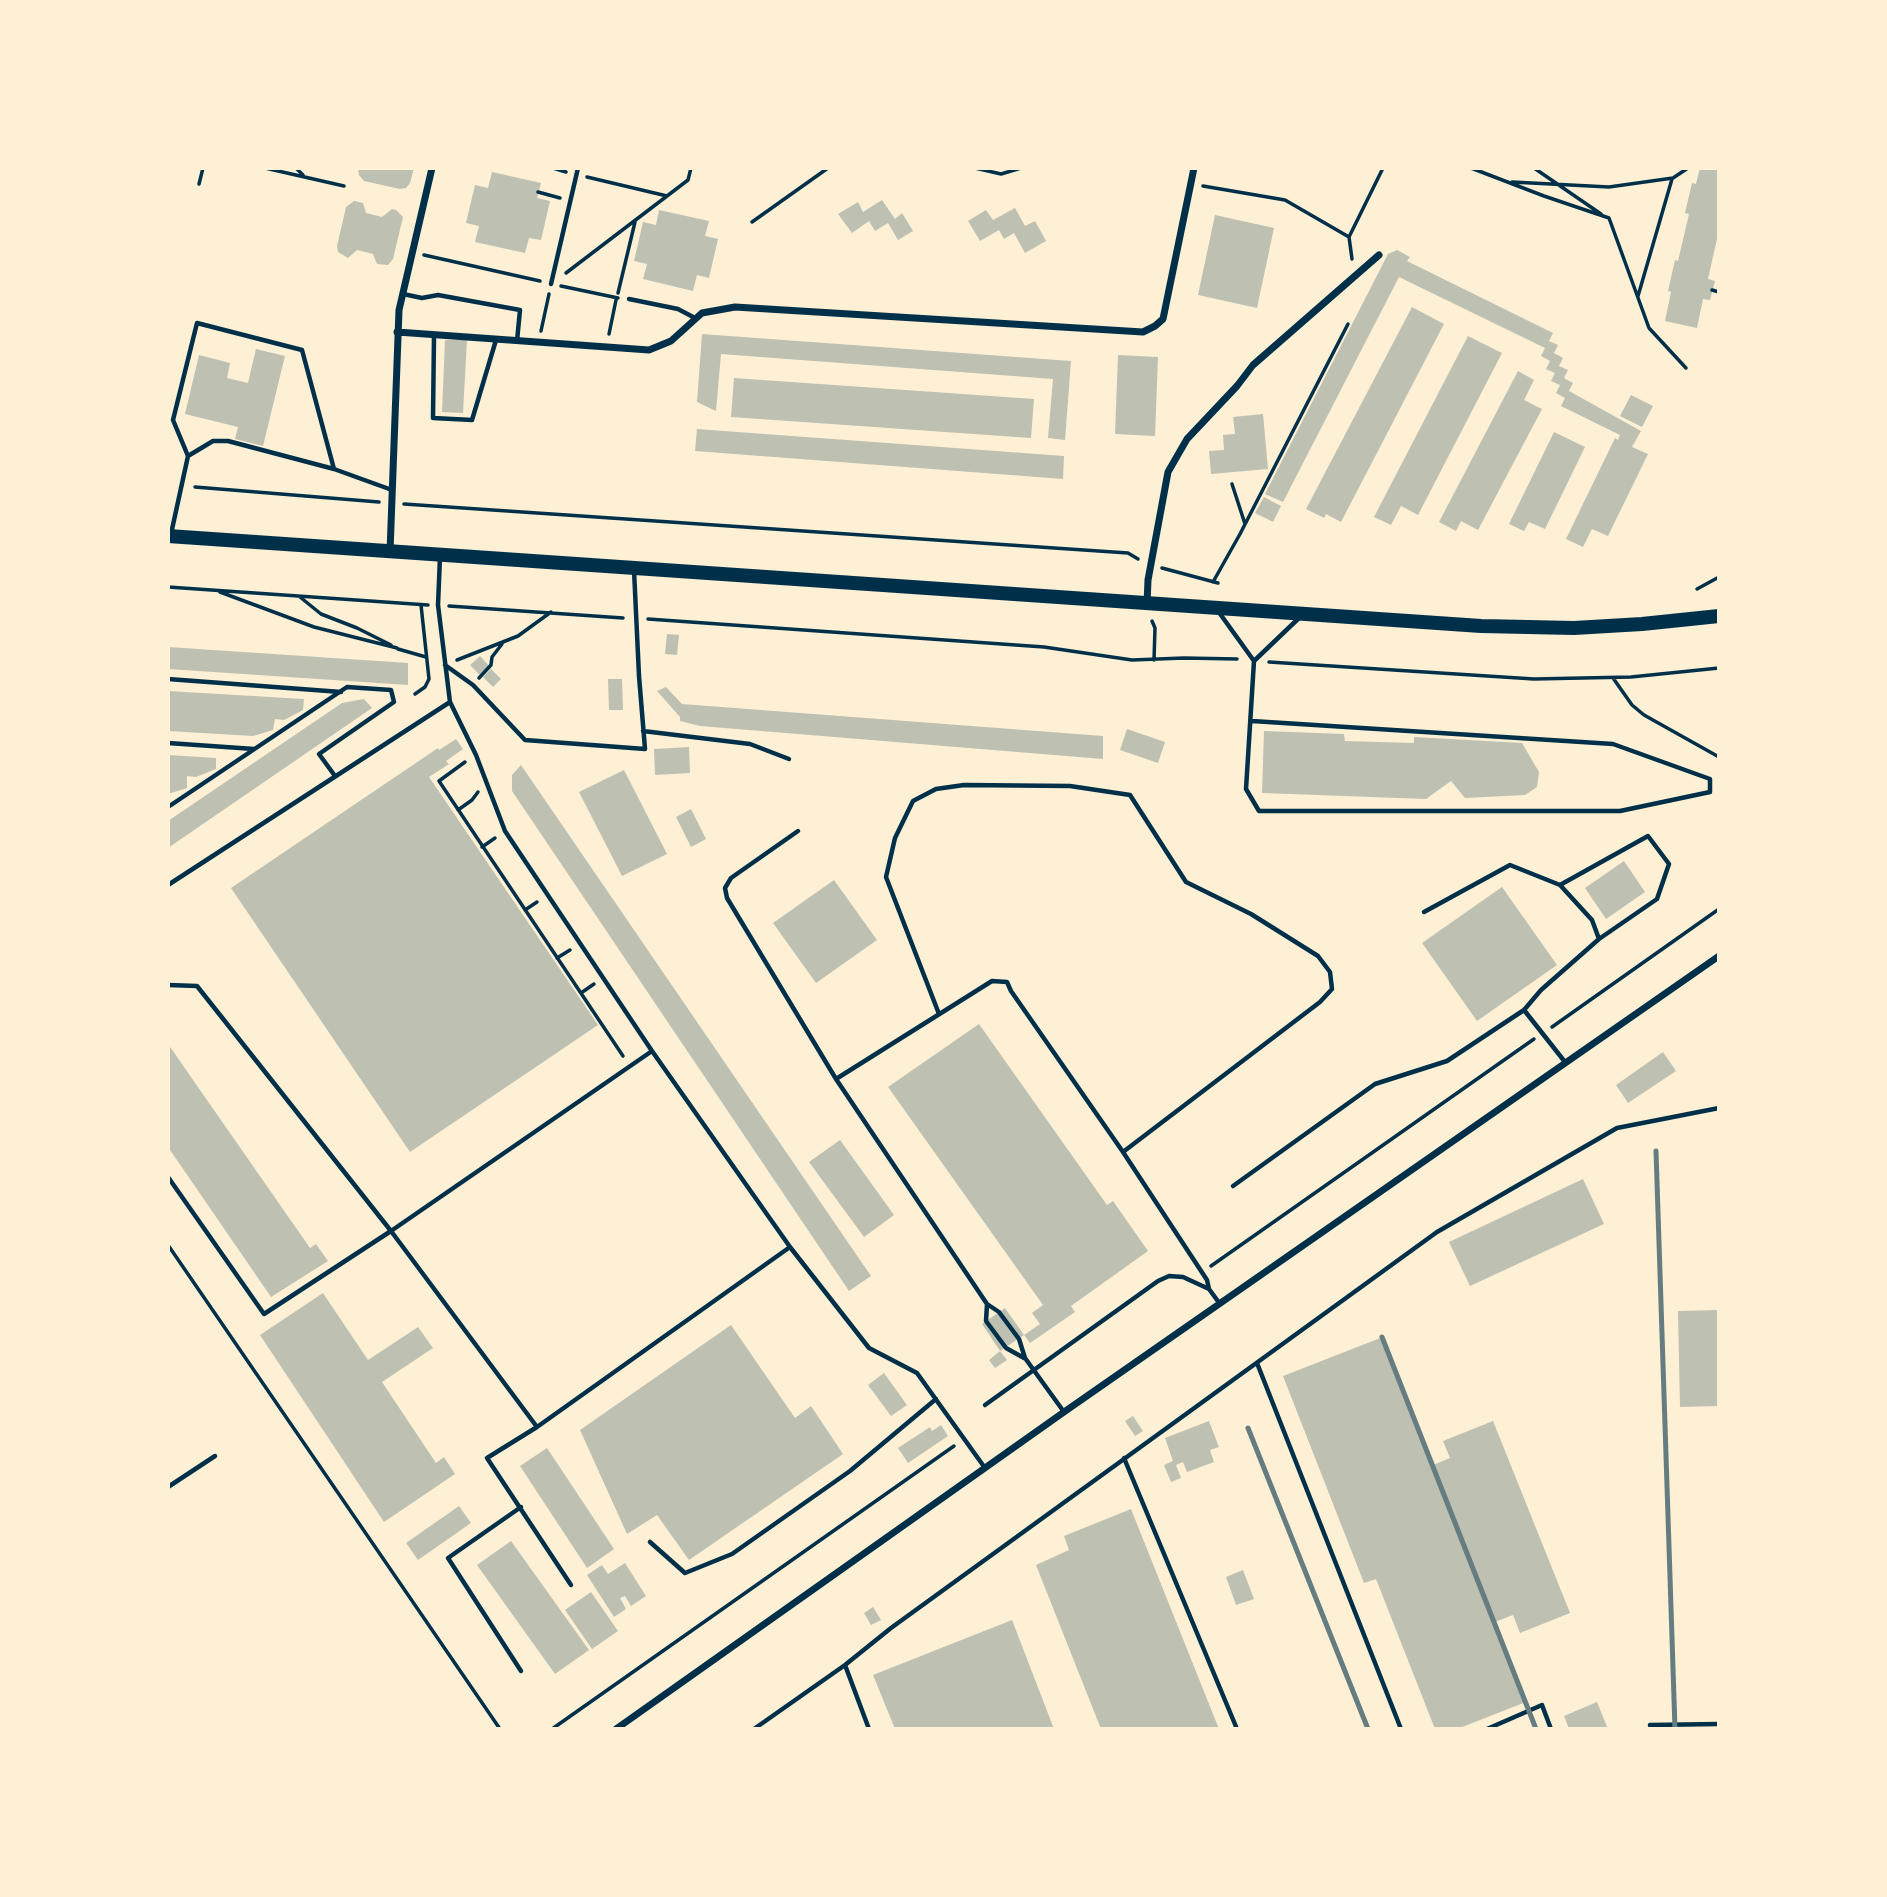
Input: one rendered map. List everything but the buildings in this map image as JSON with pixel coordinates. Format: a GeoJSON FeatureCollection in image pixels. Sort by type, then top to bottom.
{"type":"FeatureCollection","features":[{"type":"Feature","properties":{"kind":"main road"},"geometry":{"type":"LineString","coordinates":[[169,536],[1216,610],[1532,628],[1642,624],[1719,616]]}},
{"type":"Feature","properties":{"kind":"street"},"geometry":{"type":"LineString","coordinates":[[390,553],[397,332],[403,293],[432,168]]}},
{"type":"Feature","properties":{"kind":"street"},"geometry":{"type":"LineString","coordinates":[[397,332],[649,350],[671,341],[702,313],[735,307],[1143,332],[1155,327],[1163,318],[1194,168]]}},
{"type":"Feature","properties":{"kind":"street"},"geometry":{"type":"LineString","coordinates":[[1147,605],[1150,565],[1168,472],[1187,439],[1253,365],[1379,255]]}},
{"type":"Feature","properties":{"kind":"street"},"geometry":{"type":"LineString","coordinates":[[616,1729],[1064,1412],[1719,956]]}},
{"type":"Feature","properties":{"kind":"lane"},"geometry":{"type":"LineString","coordinates":[[551,284],[578,168]]}},
{"type":"Feature","properties":{"kind":"lane"},"geometry":{"type":"LineString","coordinates":[[403,293],[422,298],[438,295],[520,310],[517,341]]}},
{"type":"Feature","properties":{"kind":"lane"},"geometry":{"type":"LineString","coordinates":[[629,299],[678,309],[696,318]]}},
{"type":"Feature","properties":{"kind":"lane"},"geometry":{"type":"LineString","coordinates":[[169,536],[188,456],[173,420],[197,323],[302,350],[334,469]]}},
{"type":"Feature","properties":{"kind":"lane"},"geometry":{"type":"LineString","coordinates":[[434,335],[433,418],[472,420],[497,339]]}},
{"type":"Feature","properties":{"kind":"lane"},"geometry":{"type":"LineString","coordinates":[[188,456],[213,441],[229,441],[334,469],[394,491]]}},
{"type":"Feature","properties":{"kind":"lane"},"geometry":{"type":"LineString","coordinates":[[440,556],[438,605],[450,702],[476,755],[505,831],[652,1051],[790,1247],[869,1348],[917,1373],[986,1469]]}},
{"type":"Feature","properties":{"kind":"lane"},"geometry":{"type":"LineString","coordinates":[[445,665],[473,685],[526,740],[645,749],[634,569]]}},
{"type":"Feature","properties":{"kind":"lane"},"geometry":{"type":"LineString","coordinates":[[1216,610],[1254,661],[1246,789],[1259,811],[1620,811],[1710,793],[1710,779],[1613,744],[1252,721]]}},
{"type":"Feature","properties":{"kind":"lane"},"geometry":{"type":"LineString","coordinates":[[1254,661],[1303,615]]}},
{"type":"Feature","properties":{"kind":"lane"},"geometry":{"type":"LineString","coordinates":[[168,679],[341,691]]}},
{"type":"Feature","properties":{"kind":"lane"},"geometry":{"type":"LineString","coordinates":[[169,806],[347,687],[391,690],[394,702],[319,754],[335,776]]}},
{"type":"Feature","properties":{"kind":"lane"},"geometry":{"type":"LineString","coordinates":[[168,885],[450,702]]}},
{"type":"Feature","properties":{"kind":"lane"},"geometry":{"type":"LineString","coordinates":[[643,732],[750,744],[789,759]]}},
{"type":"Feature","properties":{"kind":"lane"},"geometry":{"type":"LineString","coordinates":[[168,743],[254,749]]}},
{"type":"Feature","properties":{"kind":"lane"},"geometry":{"type":"LineString","coordinates":[[939,1014],[886,877],[895,838],[913,802],[936,789],[964,785],[1070,786],[1130,795],[1186,883],[1251,914],[1318,956],[1330,972],[1332,989],[1320,1002],[1123,1152]]}},
{"type":"Feature","properties":{"kind":"lane"},"geometry":{"type":"LineString","coordinates":[[798,831],[730,878],[725,888],[727,898],[836,1079],[987,1304],[999,1312],[1019,1339],[1025,1359],[1064,1412]]}},
{"type":"Feature","properties":{"kind":"lane"},"geometry":{"type":"LineString","coordinates":[[1233,1186],[1376,1084],[1447,1061],[1524,1010],[1541,990],[1599,939],[1657,899],[1669,864],[1648,836],[1560,885]]}},
{"type":"Feature","properties":{"kind":"lane"},"geometry":{"type":"LineString","coordinates":[[1424,912],[1510,865],[1560,885],[1592,920],[1599,939]]}},
{"type":"Feature","properties":{"kind":"lane"},"geometry":{"type":"LineString","coordinates":[[836,1079],[992,981],[1007,982],[1123,1152],[1202,1272],[1220,1305]]}},
{"type":"Feature","properties":{"kind":"lane"},"geometry":{"type":"LineString","coordinates":[[168,985],[197,986],[391,1231],[537,1427]]}},
{"type":"Feature","properties":{"kind":"lane"},"geometry":{"type":"LineString","coordinates":[[1524,1010],[1566,1064]]}},
{"type":"Feature","properties":{"kind":"lane"},"geometry":{"type":"LineString","coordinates":[[168,1177],[264,1314],[391,1231],[652,1051]]}},
{"type":"Feature","properties":{"kind":"lane"},"geometry":{"type":"LineString","coordinates":[[754,1729],[1437,1232],[1617,1128],[1719,1108]]}},
{"type":"Feature","properties":{"kind":"lane"},"geometry":{"type":"LineString","coordinates":[[571,1585],[487,1458],[537,1427],[790,1247]]}},
{"type":"Feature","properties":{"kind":"lane"},"geometry":{"type":"LineString","coordinates":[[985,1405],[1035,1372],[1158,1281],[1169,1276],[1183,1277],[1209,1289]]}},
{"type":"Feature","properties":{"kind":"lane"},"geometry":{"type":"LineString","coordinates":[[987,1304],[986,1321],[1006,1348],[1025,1359]]}},
{"type":"Feature","properties":{"kind":"lane"},"geometry":{"type":"LineString","coordinates":[[1256,1363],[1401,1729]]}},
{"type":"Feature","properties":{"kind":"lane"},"geometry":{"type":"LineString","coordinates":[[650,1542],[685,1573],[732,1553],[850,1471],[936,1399]]}},
{"type":"Feature","properties":{"kind":"lane"},"geometry":{"type":"LineString","coordinates":[[168,1487],[215,1456]]}},
{"type":"Feature","properties":{"kind":"lane"},"geometry":{"type":"LineString","coordinates":[[1124,1458],[1237,1729]]}},
{"type":"Feature","properties":{"kind":"lane"},"geometry":{"type":"LineString","coordinates":[[521,1507],[448,1558],[521,1671]]}},
{"type":"Feature","properties":{"kind":"lane"},"geometry":{"type":"LineString","coordinates":[[845,1665],[869,1729]]}},
{"type":"Feature","properties":{"kind":"lane"},"geometry":{"type":"LineString","coordinates":[[1487,1729],[1542,1705],[1551,1729]]}},
{"type":"Feature","properties":{"kind":"lane"},"geometry":{"type":"LineString","coordinates":[[1651,1729],[1650,1725],[1719,1724]]}},
{"type":"Feature","properties":{"kind":"path"},"geometry":{"type":"LineString","coordinates":[[199,184],[203,168]]}},
{"type":"Feature","properties":{"kind":"path"},"geometry":{"type":"LineString","coordinates":[[265,168],[344,186]]}},
{"type":"Feature","properties":{"kind":"path"},"geometry":{"type":"LineString","coordinates":[[296,168],[304,177]]}},
{"type":"Feature","properties":{"kind":"path"},"geometry":{"type":"LineString","coordinates":[[553,168],[667,196]]}},
{"type":"Feature","properties":{"kind":"path"},"geometry":{"type":"LineString","coordinates":[[538,342],[551,284],[688,180],[691,168]]}},
{"type":"Feature","properties":{"kind":"path"},"geometry":{"type":"LineString","coordinates":[[752,222],[828,168]]}},
{"type":"Feature","properties":{"kind":"path"},"geometry":{"type":"LineString","coordinates":[[975,168],[1001,174],[1021,168]]}},
{"type":"Feature","properties":{"kind":"path"},"geometry":{"type":"LineString","coordinates":[[1354,278],[1349,237],[1383,168]]}},
{"type":"Feature","properties":{"kind":"path"},"geometry":{"type":"LineString","coordinates":[[1471,168],[1606,217]]}},
{"type":"Feature","properties":{"kind":"path"},"geometry":{"type":"LineString","coordinates":[[1534,168],[1609,218],[1649,328],[1686,368]]}},
{"type":"Feature","properties":{"kind":"path"},"geometry":{"type":"LineString","coordinates":[[1509,182],[1609,187],[1673,178],[1688,168]]}},
{"type":"Feature","properties":{"kind":"path"},"geometry":{"type":"LineString","coordinates":[[1638,298],[1673,178]]}},
{"type":"Feature","properties":{"kind":"path"},"geometry":{"type":"LineString","coordinates":[[1191,184],[1285,200],[1349,237]]}},
{"type":"Feature","properties":{"kind":"path"},"geometry":{"type":"LineString","coordinates":[[538,192],[570,201]]}},
{"type":"Feature","properties":{"kind":"path"},"geometry":{"type":"LineString","coordinates":[[607,348],[635,220]]}},
{"type":"Feature","properties":{"kind":"path"},"geometry":{"type":"LineString","coordinates":[[412,252],[629,299]]}},
{"type":"Feature","properties":{"kind":"path"},"geometry":{"type":"LineString","coordinates":[[1712,290],[1719,292]]}},
{"type":"Feature","properties":{"kind":"path"},"geometry":{"type":"LineString","coordinates":[[182,486],[1128,553],[1150,565],[1216,582],[1348,324]]}},
{"type":"Feature","properties":{"kind":"path"},"geometry":{"type":"LineString","coordinates":[[1232,484],[1245,524]]}},
{"type":"Feature","properties":{"kind":"path"},"geometry":{"type":"LineString","coordinates":[[1697,589],[1719,577]]}},
{"type":"Feature","properties":{"kind":"path"},"geometry":{"type":"LineString","coordinates":[[168,587],[1045,647],[1102,657],[1154,660],[1184,658],[1254,661],[1534,679],[1612,677],[1719,668]]}},
{"type":"Feature","properties":{"kind":"path"},"geometry":{"type":"LineString","coordinates":[[216,590],[267,612],[314,627],[426,657]]}},
{"type":"Feature","properties":{"kind":"path"},"geometry":{"type":"LineString","coordinates":[[299,596],[321,614],[397,648]]}},
{"type":"Feature","properties":{"kind":"path"},"geometry":{"type":"LineString","coordinates":[[415,694],[425,687],[429,680],[421,605]]}},
{"type":"Feature","properties":{"kind":"path"},"geometry":{"type":"LineString","coordinates":[[445,665],[518,636],[551,612]]}},
{"type":"Feature","properties":{"kind":"path"},"geometry":{"type":"LineString","coordinates":[[1154,660],[1155,628]]}},
{"type":"Feature","properties":{"kind":"path"},"geometry":{"type":"LineString","coordinates":[[473,685],[491,665],[492,657],[503,642]]}},
{"type":"Feature","properties":{"kind":"path"},"geometry":{"type":"LineString","coordinates":[[1612,677],[1632,705],[1644,715],[1719,757]]}},
{"type":"Feature","properties":{"kind":"path"},"geometry":{"type":"LineString","coordinates":[[471,771],[465,762],[439,781],[496,871],[630,1066]]}},
{"type":"Feature","properties":{"kind":"path"},"geometry":{"type":"LineString","coordinates":[[459,815],[478,794],[477,780]]}},
{"type":"Feature","properties":{"kind":"path"},"geometry":{"type":"LineString","coordinates":[[482,847],[490,841]]}},
{"type":"Feature","properties":{"kind":"path"},"geometry":{"type":"LineString","coordinates":[[524,910],[531,906]]}},
{"type":"Feature","properties":{"kind":"path"},"geometry":{"type":"LineString","coordinates":[[1202,1272],[1719,909]]}},
{"type":"Feature","properties":{"kind":"path"},"geometry":{"type":"LineString","coordinates":[[557,958],[564,954]]}},
{"type":"Feature","properties":{"kind":"path"},"geometry":{"type":"LineString","coordinates":[[581,993],[588,988]]}},
{"type":"Feature","properties":{"kind":"path"},"geometry":{"type":"LineString","coordinates":[[168,1245],[500,1729]]}},
{"type":"Feature","properties":{"kind":"path"},"geometry":{"type":"LineString","coordinates":[[552,1729],[955,1446],[961,1436]]}},
{"type":"Feature","properties":{"kind":"railway"},"geometry":{"type":"LineString","coordinates":[[1656,1151],[1675,1729]]}},
{"type":"Feature","properties":{"kind":"railway"},"geometry":{"type":"LineString","coordinates":[[1382,1337],[1536,1729]]}},
{"type":"Feature","properties":{"kind":"railway"},"geometry":{"type":"LineString","coordinates":[[1248,1428],[1368,1729]]}}]}
